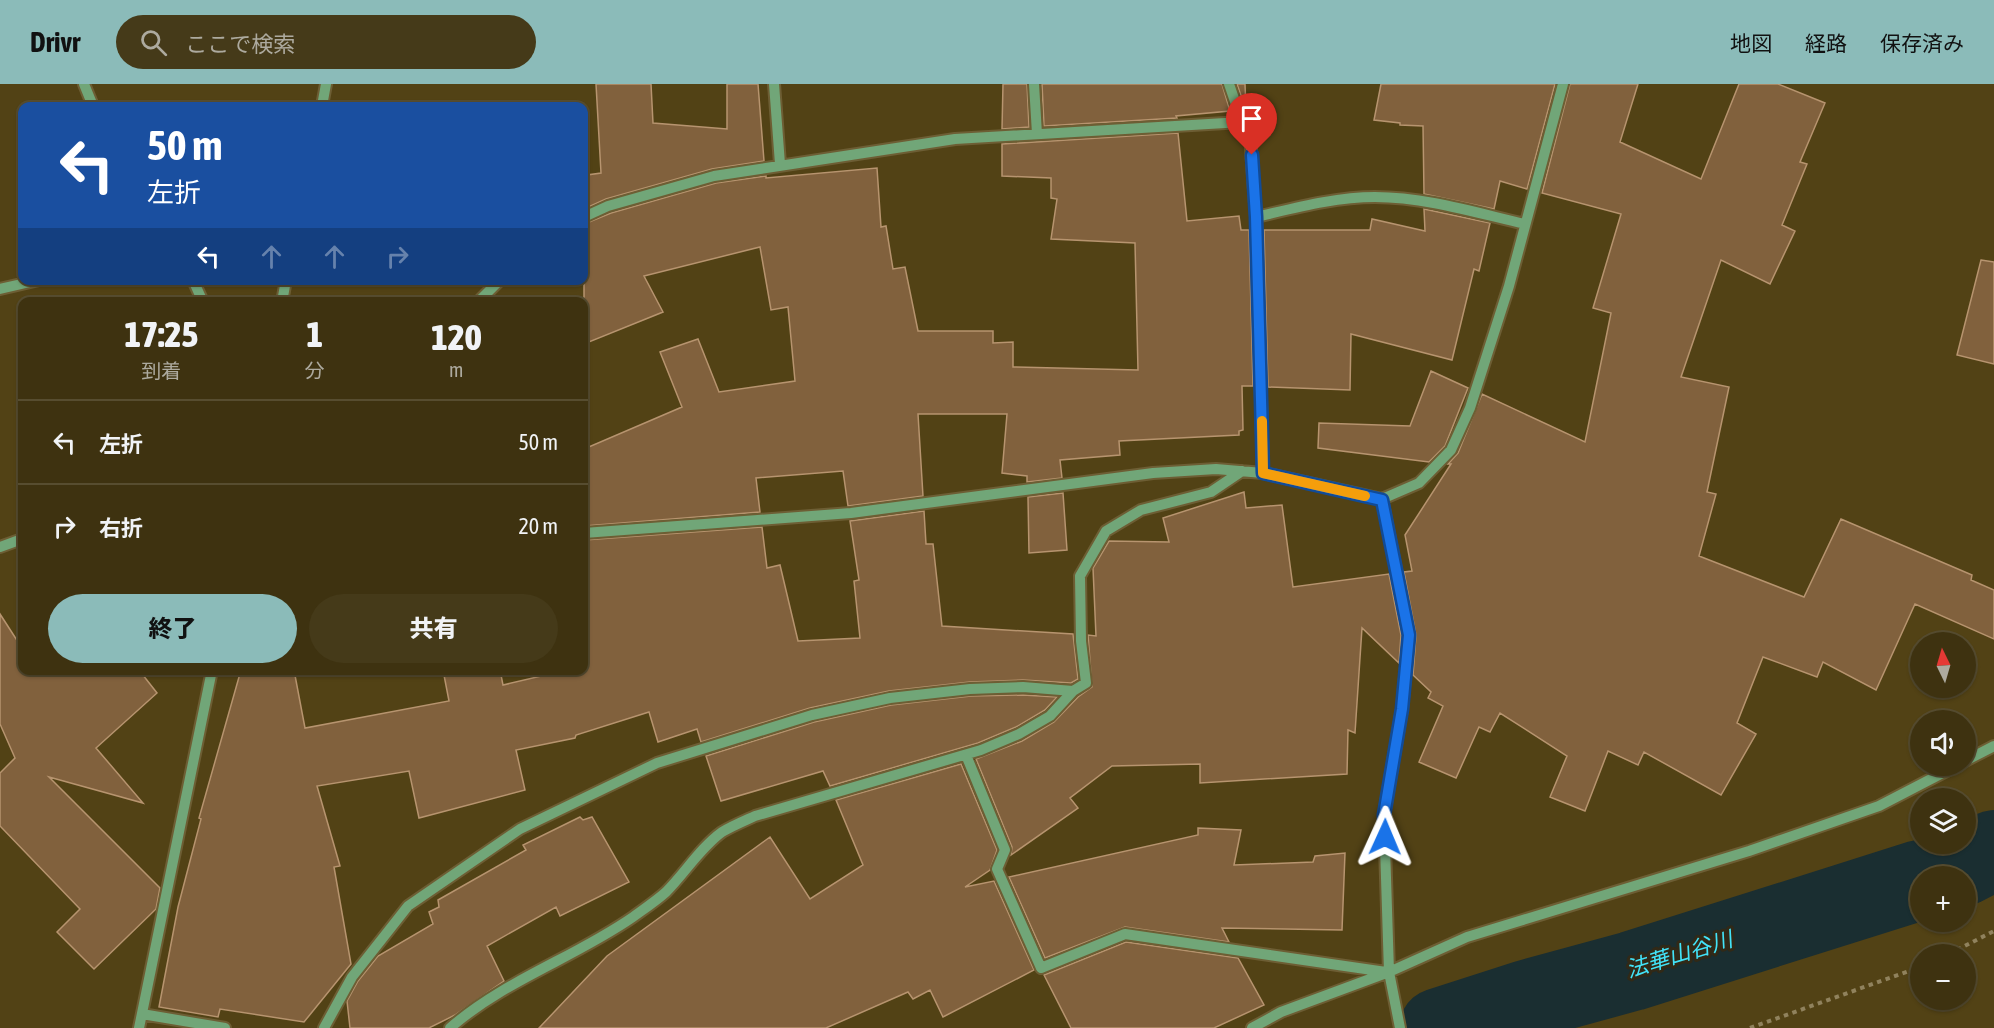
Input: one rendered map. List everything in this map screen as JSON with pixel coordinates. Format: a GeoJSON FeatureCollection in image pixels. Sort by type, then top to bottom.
{"type":"FeatureCollection","features":[{"type":"Feature","properties":{"kind":"street"},"geometry":{"type":"LineString","coordinates":[[84,84],[91,102]]}},
{"type":"Feature","properties":{"kind":"street"},"geometry":{"type":"LineString","coordinates":[[323,102],[326,84]]}},
{"type":"Feature","properties":{"kind":"street"},"geometry":{"type":"LineString","coordinates":[[774,84],[780,164]]}},
{"type":"Feature","properties":{"kind":"street"},"geometry":{"type":"LineString","coordinates":[[1034,84],[1037,134]]}},
{"type":"Feature","properties":{"kind":"street"},"geometry":{"type":"LineString","coordinates":[[1229,84],[1242,122],[1250,135],[1256,217],[1263,473]]}},
{"type":"Feature","properties":{"kind":"street"},"geometry":{"type":"LineString","coordinates":[[588,533],[851,513],[1153,473],[1216,469],[1263,473],[1382,500],[1419,483],[1451,450],[1470,408],[1489,355],[1563,84]]}},
{"type":"Feature","properties":{"kind":"street"},"geometry":{"type":"LineString","coordinates":[[588,215],[608,207],[714,176],[780,164],[955,139],[1242,122]]}},
{"type":"Feature","properties":{"kind":"street"},"geometry":{"type":"LineString","coordinates":[[1256,217],[1308,205],[1374,197],[1406,199],[1526,224]]}},
{"type":"Feature","properties":{"kind":"street"},"geometry":{"type":"LineString","coordinates":[[0,289],[18,285]]}},
{"type":"Feature","properties":{"kind":"street"},"geometry":{"type":"LineString","coordinates":[[483,297],[495,285]]}},
{"type":"Feature","properties":{"kind":"street"},"geometry":{"type":"LineString","coordinates":[[450,1028],[473,1008],[518,980],[608,933],[634,916],[666,892],[694,858],[722,832],[755,816],[966,755],[1018,734],[1050,716],[1073,691],[1086,683],[1081,641],[1080,576],[1106,531],[1141,510],[1211,492],[1242,471]]}},
{"type":"Feature","properties":{"kind":"street"},"geometry":{"type":"LineString","coordinates":[[1382,500],[1409,635],[1402,709],[1384,815],[1389,972],[1400,1026]]}},
{"type":"Feature","properties":{"kind":"street"},"geometry":{"type":"LineString","coordinates":[[0,547],[18,540]]}},
{"type":"Feature","properties":{"kind":"street"},"geometry":{"type":"LineString","coordinates":[[139,1028],[211,675]]}},
{"type":"Feature","properties":{"kind":"street"},"geometry":{"type":"LineString","coordinates":[[324,1028],[352,976],[408,906],[520,829],[657,763],[812,715],[890,698],[970,689],[1023,687],[1073,691]]}},
{"type":"Feature","properties":{"kind":"street"},"geometry":{"type":"LineString","coordinates":[[1976,755],[1994,746]]}},
{"type":"Feature","properties":{"kind":"street"},"geometry":{"type":"LineString","coordinates":[[966,755],[1005,850],[997,869],[1041,968],[1125,934],[1389,972]]}},
{"type":"Feature","properties":{"kind":"street"},"geometry":{"type":"LineString","coordinates":[[1252,1028],[1281,1012],[1389,972],[1467,937],[1749,851],[1879,806],[1937,776]]}},
{"type":"Feature","properties":{"kind":"street"},"geometry":{"type":"LineString","coordinates":[[142,1014],[225,1028]]}},
{"type":"Feature","properties":{"kind":"path"},"geometry":{"type":"LineString","coordinates":[[1969,944],[1994,931]]}},
{"type":"Feature","properties":{"kind":"path"},"geometry":{"type":"LineString","coordinates":[[1750,1028],[1910,971]]}},
{"type":"Feature","properties":{"kind":"building"},"geometry":{"type":"Polygon","coordinates":[[[596,84],[651,84],[653,123],[727,129],[727,84],[758,84],[764,161],[712,169],[606,199],[588,207],[588,175],[601,173],[596,84]]]}},
{"type":"Feature","properties":{"kind":"building"},"geometry":{"type":"Polygon","coordinates":[[[1003,84],[1027,84],[1029,127],[1002,129],[1003,84]]]}},
{"type":"Feature","properties":{"kind":"building"},"geometry":{"type":"Polygon","coordinates":[[[1042,84],[1222,84],[1230,111],[1176,116],[1177,118],[1044,126],[1042,84]]]}},
{"type":"Feature","properties":{"kind":"building"},"geometry":{"type":"Polygon","coordinates":[[[1237,84],[1245,84],[1246,110],[1237,84]]]}},
{"type":"Feature","properties":{"kind":"building"},"geometry":{"type":"Polygon","coordinates":[[[1381,84],[1555,84],[1527,189],[1500,181],[1494,209],[1424,194],[1423,126],[1400,125],[1400,123],[1374,120],[1381,84]]]}},
{"type":"Feature","properties":{"kind":"building"},"geometry":{"type":"Polygon","coordinates":[[[1570,84],[1638,84],[1620,142],[1701,179],[1739,84],[1778,84],[1825,103],[1800,162],[1807,164],[1782,225],[1795,231],[1770,284],[1721,260],[1681,377],[1729,387],[1707,492],[1716,494],[1699,556],[1804,597],[1841,519],[1972,575],[1971,580],[1994,590],[1994,639],[1915,604],[1876,690],[1823,662],[1817,677],[1763,657],[1737,723],[1756,734],[1721,795],[1644,752],[1638,765],[1608,751],[1585,811],[1550,797],[1567,756],[1500,713],[1490,732],[1479,727],[1456,778],[1419,762],[1443,706],[1428,698],[1431,692],[1413,675],[1416,635],[1404,572],[1412,571],[1405,535],[1451,464],[1448,464],[1458,453],[1482,394],[1585,442],[1611,313],[1593,308],[1621,214],[1542,193],[1570,84]]]}},
{"type":"Feature","properties":{"kind":"building"},"geometry":{"type":"Polygon","coordinates":[[[1178,133],[1187,221],[1239,216],[1241,230],[1249,230],[1253,386],[1242,386],[1243,430],[1239,431],[1239,435],[1119,441],[1120,455],[1060,460],[1062,478],[1027,482],[1027,476],[1002,473],[1007,414],[918,414],[923,496],[848,506],[843,471],[756,478],[760,512],[588,526],[588,447],[682,407],[660,352],[698,339],[719,392],[795,381],[788,307],[771,310],[760,247],[644,276],[663,312],[588,342],[588,297],[584,297],[584,285],[588,285],[588,222],[611,213],[716,183],[766,176],[766,178],[877,168],[881,227],[886,226],[893,269],[905,267],[918,331],[993,331],[993,343],[1013,342],[1013,367],[1138,370],[1135,243],[1051,239],[1057,199],[1051,198],[1051,178],[1002,176],[1002,144],[1178,133]]]}},
{"type":"Feature","properties":{"kind":"building"},"geometry":{"type":"Polygon","coordinates":[[[1424,209],[1490,223],[1479,271],[1474,269],[1452,360],[1351,334],[1350,390],[1268,387],[1264,230],[1370,230],[1372,219],[1425,231],[1424,209]]]}},
{"type":"Feature","properties":{"kind":"building"},"geometry":{"type":"Polygon","coordinates":[[[1981,260],[1994,262],[1994,364],[1957,355],[1981,260]]]}},
{"type":"Feature","properties":{"kind":"building"},"geometry":{"type":"Polygon","coordinates":[[[1431,371],[1468,388],[1445,446],[1429,462],[1318,448],[1319,423],[1410,426],[1431,371]]]}},
{"type":"Feature","properties":{"kind":"building"},"geometry":{"type":"Polygon","coordinates":[[[1244,492],[1246,508],[1282,505],[1293,587],[1389,574],[1401,635],[1399,663],[1362,628],[1355,733],[1348,730],[1347,774],[1200,783],[1200,764],[1112,766],[1070,798],[1078,808],[1011,855],[1012,847],[976,759],[1022,741],[1054,722],[1078,697],[1092,687],[1088,635],[1096,636],[1093,568],[1109,541],[1169,542],[1163,518],[1244,492]]]}},
{"type":"Feature","properties":{"kind":"building"},"geometry":{"type":"Polygon","coordinates":[[[1063,493],[1067,550],[1029,553],[1028,497],[1063,493]]]}},
{"type":"Feature","properties":{"kind":"building"},"geometry":{"type":"Polygon","coordinates":[[[924,511],[926,544],[933,544],[942,626],[1073,634],[1078,679],[1071,683],[1023,680],[970,682],[889,691],[810,708],[701,742],[697,729],[658,742],[649,712],[576,735],[575,738],[516,750],[525,790],[419,818],[409,771],[317,786],[340,866],[334,867],[351,964],[304,1022],[220,1009],[218,1017],[159,1007],[178,907],[201,819],[199,818],[240,675],[295,675],[305,728],[449,701],[444,675],[501,675],[503,685],[546,675],[588,675],[588,540],[762,527],[767,568],[780,565],[798,641],[860,638],[854,581],[859,580],[850,521],[924,511]]]}},
{"type":"Feature","properties":{"kind":"building"},"geometry":{"type":"Polygon","coordinates":[[[0,614],[18,642],[18,675],[143,675],[157,693],[96,748],[143,803],[49,777],[160,888],[156,909],[94,969],[57,932],[80,909],[0,826],[0,773],[15,758],[0,724],[0,614]]]}},
{"type":"Feature","properties":{"kind":"building"},"geometry":{"type":"Polygon","coordinates":[[[971,696],[1057,697],[1045,710],[1016,727],[978,743],[830,786],[823,771],[721,801],[706,756],[814,722],[891,705],[971,696]]]}},
{"type":"Feature","properties":{"kind":"building"},"geometry":{"type":"Polygon","coordinates":[[[961,764],[997,850],[990,870],[965,887],[994,881],[1034,970],[943,1017],[930,990],[913,999],[908,992],[826,1028],[539,1028],[607,956],[770,837],[810,899],[863,865],[836,800],[961,764]]]}},
{"type":"Feature","properties":{"kind":"building"},"geometry":{"type":"Polygon","coordinates":[[[580,817],[583,820],[592,817],[629,882],[560,916],[556,907],[487,946],[504,981],[455,1015],[429,1028],[350,1028],[347,1001],[358,981],[378,956],[433,924],[429,912],[439,907],[438,900],[526,850],[523,845],[580,817]]]}},
{"type":"Feature","properties":{"kind":"building"},"geometry":{"type":"Polygon","coordinates":[[[1198,828],[1241,830],[1234,865],[1313,862],[1315,856],[1345,853],[1342,930],[1222,928],[1229,942],[1125,927],[1045,958],[1009,877],[1198,835],[1198,828]]]}},
{"type":"Feature","properties":{"kind":"building"},"geometry":{"type":"Polygon","coordinates":[[[1126,942],[1238,958],[1264,1005],[1214,1028],[1071,1028],[1044,975],[1126,942]]]}},
{"type":"Feature","properties":{"kind":"waterway","name":"法華山谷川"},"geometry":{"type":"LineString","coordinates":[[1963,866],[1994,850]]}},
{"type":"Feature","properties":{"kind":"waterway","name":"法華山谷川"},"geometry":{"type":"LineString","coordinates":[[1439,1028],[1526,1000],[1632,971],[1910,883]]}},
{"type":"Feature","properties":{"kind":"slow traffic"},"geometry":{"type":"LineString","coordinates":[[1262,421],[1263,473],[1365,496]]}},
{"type":"Feature","properties":{"kind":"route"},"geometry":{"type":"LineString","coordinates":[[1252,155],[1256,217],[1263,473],[1382,500],[1388,540],[1409,635],[1402,709],[1384,815],[1385,837]]}}]}
